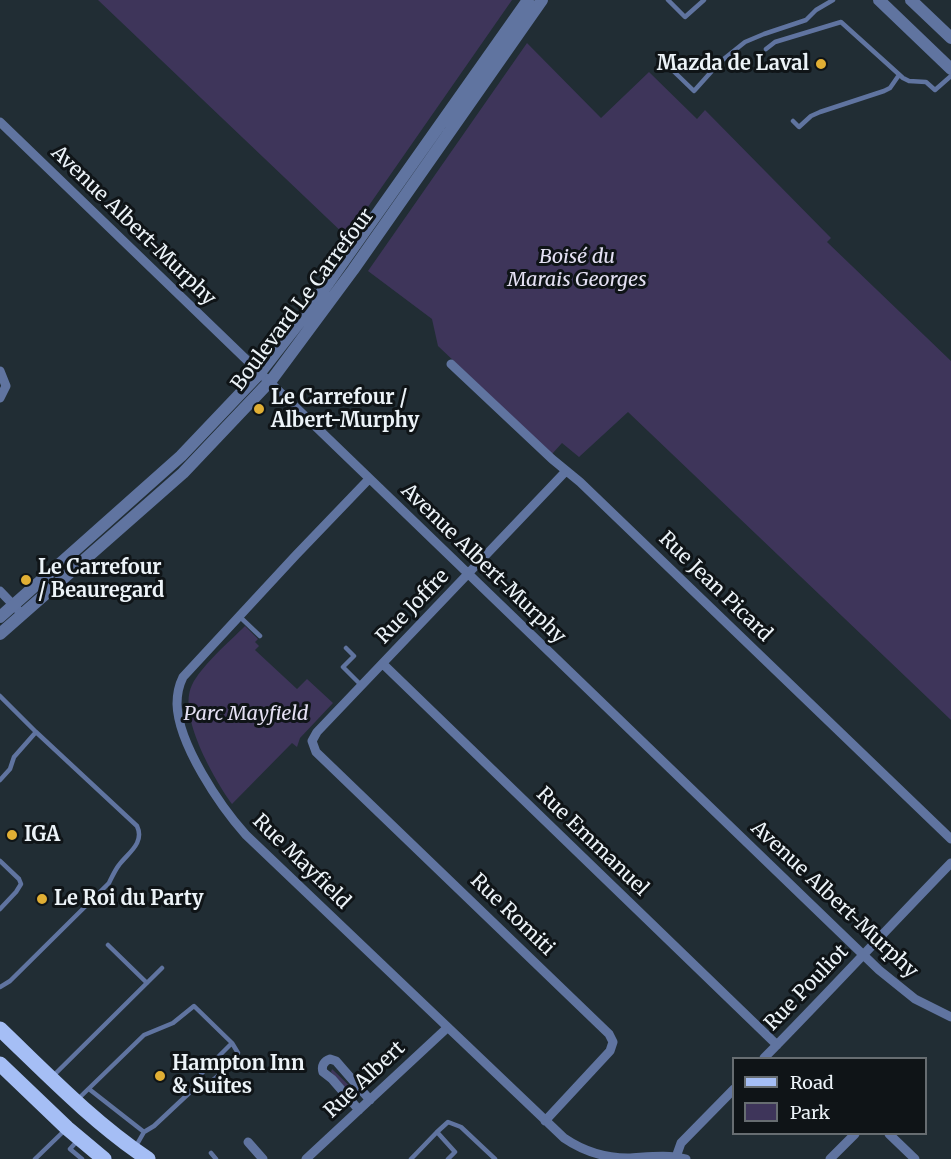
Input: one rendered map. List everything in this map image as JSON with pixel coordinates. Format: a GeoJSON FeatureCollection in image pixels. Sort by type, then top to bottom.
{"type":"FeatureCollection","features":[{"type":"Feature","properties":{"kind":"main road"},"geometry":{"type":"LineString","coordinates":[[0,1029],[75,1102],[148,1159]]}},
{"type":"Feature","properties":{"kind":"main road"},"geometry":{"type":"LineString","coordinates":[[0,1064],[79,1139],[104,1159]]}},
{"type":"Feature","properties":{"kind":"street","name":"Boulevard Le Carrefour"},"geometry":{"type":"LineString","coordinates":[[475,86],[528,0]]}},
{"type":"Feature","properties":{"kind":"street","name":"Boulevard Le Carrefour"},"geometry":{"type":"LineString","coordinates":[[0,634],[18,610],[264,379],[319,298],[475,86],[542,0]]}},
{"type":"Feature","properties":{"kind":"street"},"geometry":{"type":"LineString","coordinates":[[879,0],[951,69]]}},
{"type":"Feature","properties":{"kind":"street"},"geometry":{"type":"LineString","coordinates":[[911,0],[951,38]]}},
{"type":"Feature","properties":{"kind":"street","name":"Avenue Albert-Murphy"},"geometry":{"type":"LineString","coordinates":[[0,123],[885,975],[915,999],[951,1017]]}},
{"type":"Feature","properties":{"kind":"street","name":"Rue Jean Picard"},"geometry":{"type":"LineString","coordinates":[[451,364],[580,482],[951,839]]}},
{"type":"Feature","properties":{"kind":"street"},"geometry":{"type":"LineString","coordinates":[[0,371],[6,386],[0,398]]}},
{"type":"Feature","properties":{"kind":"street","name":"Rue Joffre"},"geometry":{"type":"LineString","coordinates":[[312,741],[317,732],[566,471]]}},
{"type":"Feature","properties":{"kind":"street","name":"Rue Mayfield"},"geometry":{"type":"LineString","coordinates":[[369,479],[187,671],[178,689],[178,716],[195,760],[221,803],[246,835],[564,1138],[598,1154],[620,1158],[676,1156],[686,1159]]}},
{"type":"Feature","properties":{"kind":"street"},"geometry":{"type":"LineString","coordinates":[[0,591],[18,610]]}},
{"type":"Feature","properties":{"kind":"street","name":"Boulevard Le Carrefour"},"geometry":{"type":"LineString","coordinates":[[0,617],[18,610]]}},
{"type":"Feature","properties":{"kind":"street","name":"Rue Emmanuel"},"geometry":{"type":"LineString","coordinates":[[383,664],[777,1045]]}},
{"type":"Feature","properties":{"kind":"street","name":"Rue Romiti"},"geometry":{"type":"LineString","coordinates":[[312,741],[316,752],[611,1037],[613,1042],[610,1051],[545,1120]]}},
{"type":"Feature","properties":{"kind":"street","name":"Rue Pouliot"},"geometry":{"type":"LineString","coordinates":[[766,1057],[951,863]]}},
{"type":"Feature","properties":{"kind":"street","name":"Rue Albert"},"geometry":{"type":"LineString","coordinates":[[306,1159],[447,1028]]}},
{"type":"Feature","properties":{"kind":"street"},"geometry":{"type":"LineString","coordinates":[[359,1110],[323,1072],[324,1064],[330,1059],[336,1061],[370,1100]]}},
{"type":"Feature","properties":{"kind":"street"},"geometry":{"type":"LineString","coordinates":[[676,1156],[681,1143],[732,1091]]}},
{"type":"Feature","properties":{"kind":"street"},"geometry":{"type":"LineString","coordinates":[[830,1159],[854,1135]]}},
{"type":"Feature","properties":{"kind":"street"},"geometry":{"type":"LineString","coordinates":[[890,1135],[915,1159]]}},
{"type":"Feature","properties":{"kind":"street"},"geometry":{"type":"LineString","coordinates":[[248,1142],[263,1159]]}},
{"type":"Feature","properties":{"kind":"lane"},"geometry":{"type":"LineString","coordinates":[[668,0],[685,17],[704,0]]}},
{"type":"Feature","properties":{"kind":"lane"},"geometry":{"type":"LineString","coordinates":[[664,62],[694,91],[720,62],[746,42],[806,20],[821,6],[833,0]]}},
{"type":"Feature","properties":{"kind":"lane"},"geometry":{"type":"LineString","coordinates":[[766,49],[775,42],[841,22],[907,81],[926,82],[935,90],[951,76]]}},
{"type":"Feature","properties":{"kind":"lane"},"geometry":{"type":"LineString","coordinates":[[793,121],[799,127],[811,116],[820,112],[884,91],[890,88],[899,75]]}},
{"type":"Feature","properties":{"kind":"lane"},"geometry":{"type":"LineString","coordinates":[[239,616],[260,636]]}},
{"type":"Feature","properties":{"kind":"lane"},"geometry":{"type":"LineString","coordinates":[[346,648],[354,656],[343,667],[362,686]]}},
{"type":"Feature","properties":{"kind":"lane"},"geometry":{"type":"LineString","coordinates":[[0,696],[137,826],[139,840],[117,867],[109,883],[10,981],[0,987]]}},
{"type":"Feature","properties":{"kind":"lane"},"geometry":{"type":"LineString","coordinates":[[0,780],[10,769],[14,757],[36,732]]}},
{"type":"Feature","properties":{"kind":"lane"},"geometry":{"type":"LineString","coordinates":[[0,861],[19,879],[21,884],[0,909]]}},
{"type":"Feature","properties":{"kind":"lane"},"geometry":{"type":"LineString","coordinates":[[108,945],[147,983]]}},
{"type":"Feature","properties":{"kind":"lane"},"geometry":{"type":"LineString","coordinates":[[51,1078],[162,968]]}},
{"type":"Feature","properties":{"kind":"lane"},"geometry":{"type":"LineString","coordinates":[[75,1102],[144,1035],[173,1023],[194,1006],[232,1043],[238,1053],[210,1082],[201,1082],[154,1126],[144,1132],[134,1149]]}},
{"type":"Feature","properties":{"kind":"lane"},"geometry":{"type":"LineString","coordinates":[[201,1082],[201,1074],[232,1043]]}},
{"type":"Feature","properties":{"kind":"lane"},"geometry":{"type":"LineString","coordinates":[[89,1089],[144,1132]]}},
{"type":"Feature","properties":{"kind":"lane"},"geometry":{"type":"LineString","coordinates":[[411,1159],[448,1122],[461,1127],[495,1159]]}},
{"type":"Feature","properties":{"kind":"lane"},"geometry":{"type":"LineString","coordinates":[[35,1159],[67,1128]]}},
{"type":"Feature","properties":{"kind":"lane"},"geometry":{"type":"LineString","coordinates":[[437,1132],[455,1152],[448,1159]]}},
{"type":"Feature","properties":{"kind":"lane"},"geometry":{"type":"LineString","coordinates":[[79,1139],[70,1149],[82,1159]]}},
{"type":"Feature","properties":{"kind":"lane"},"geometry":{"type":"LineString","coordinates":[[211,1153],[216,1159]]}},
{"type":"Feature","properties":{"kind":"green space"},"geometry":{"type":"Polygon","coordinates":[[[98,0],[512,0],[347,237],[98,0]]]}},
{"type":"Feature","properties":{"kind":"green space","name":"Boisé du Marais Georges"},"geometry":{"type":"Polygon","coordinates":[[[527,43],[601,118],[649,72],[697,119],[705,110],[831,238],[827,242],[951,361],[951,720],[628,412],[579,457],[562,443],[552,454],[438,346],[432,319],[368,271],[527,43]]]}},
{"type":"Feature","properties":{"kind":"green space","name":"Parc Mayfield"},"geometry":{"type":"Polygon","coordinates":[[[245,626],[258,639],[255,642],[259,646],[255,650],[297,689],[307,679],[333,703],[300,738],[297,747],[292,743],[232,804],[207,763],[193,729],[189,713],[189,698],[192,685],[202,670],[245,626]]]}},
{"type":"Feature","properties":{"kind":"green space"},"geometry":{"type":"Polygon","coordinates":[[[332,1069],[358,1094],[357,1098],[331,1072],[332,1069]]]}},
{"type":"Feature","properties":{"kind":"place","name":"Mazda de Laval"},"geometry":{"type":"Point","coordinates":[821,64]}},
{"type":"Feature","properties":{"kind":"place","name":"Le Carrefour / Albert-Murphy"},"geometry":{"type":"Point","coordinates":[259,409]}},
{"type":"Feature","properties":{"kind":"place","name":"Le Carrefour / Beauregard"},"geometry":{"type":"Point","coordinates":[26,580]}},
{"type":"Feature","properties":{"kind":"place","name":"IGA"},"geometry":{"type":"Point","coordinates":[12,835]}},
{"type":"Feature","properties":{"kind":"place","name":"Le Roi du Party"},"geometry":{"type":"Point","coordinates":[42,899]}},
{"type":"Feature","properties":{"kind":"place","name":"Hampton Inn & Suites"},"geometry":{"type":"Point","coordinates":[160,1076]}}]}
